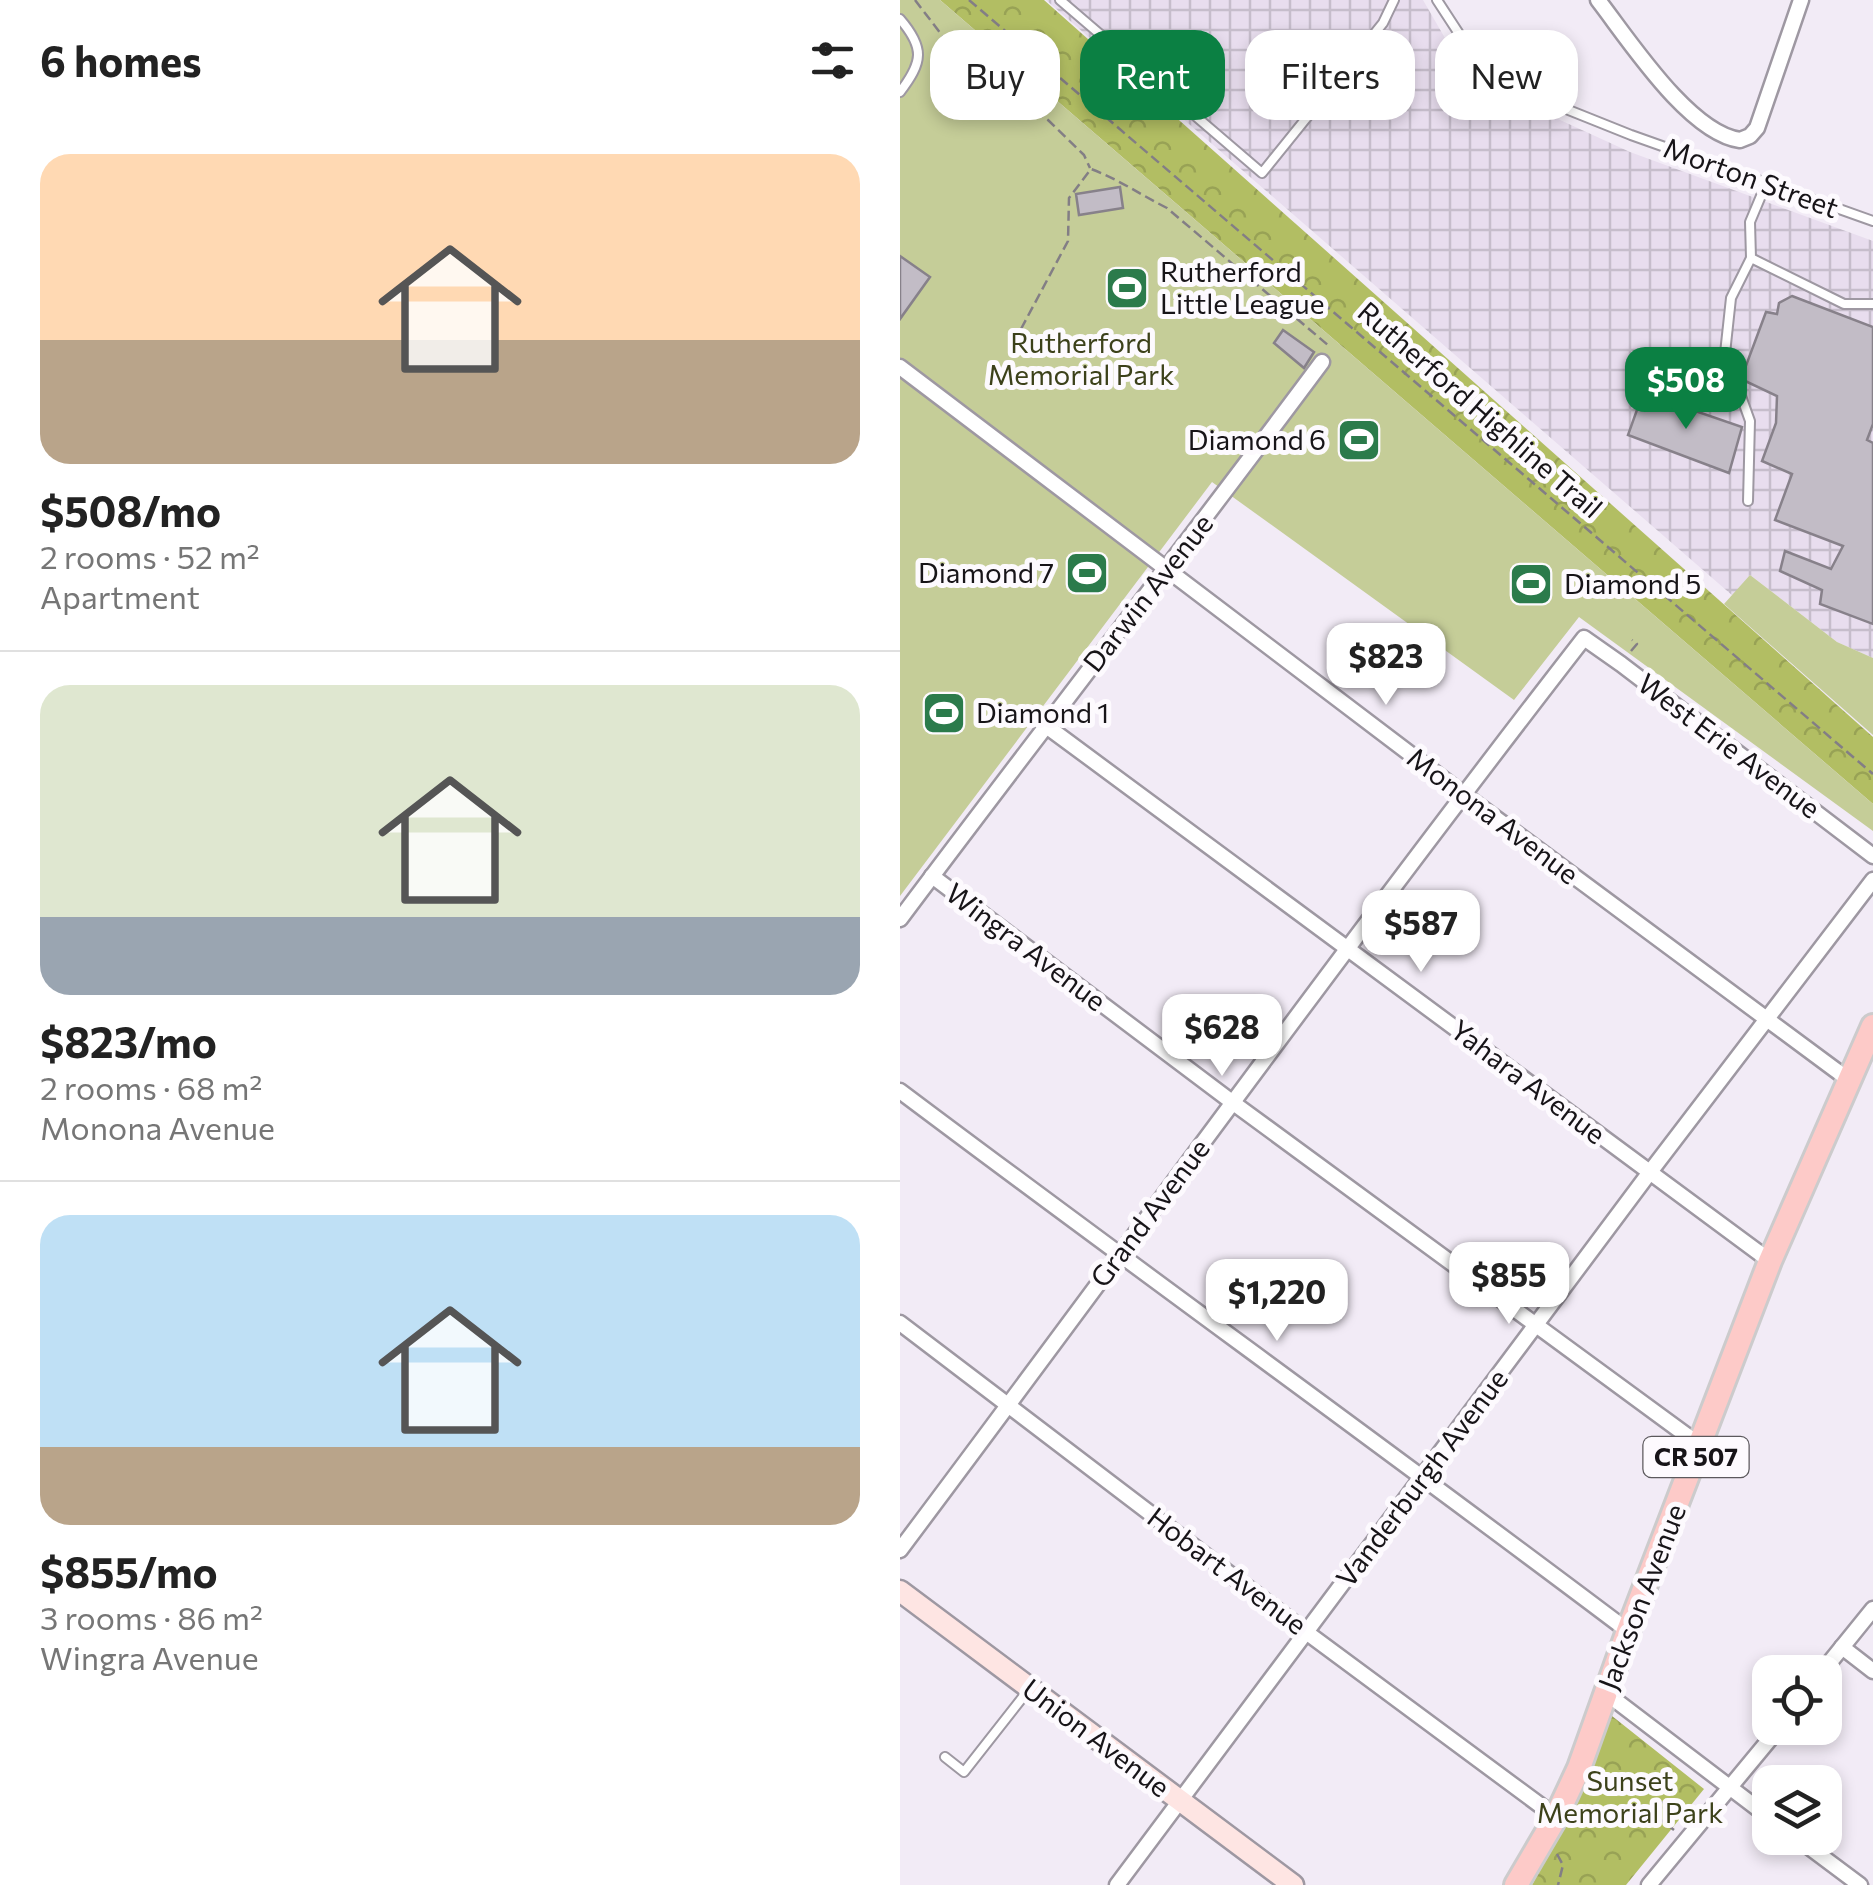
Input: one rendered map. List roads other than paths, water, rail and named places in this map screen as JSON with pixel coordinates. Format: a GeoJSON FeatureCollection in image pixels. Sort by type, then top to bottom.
{"type":"FeatureCollection","features":[{"type":"Feature","properties":{"kind":"main road","name":"Jackson Avenue"},"geometry":{"type":"LineString","coordinates":[[1516,1885],[1579,1768],[1770,1261],[1873,1026]]}},
{"type":"Feature","properties":{"kind":"main road","name":"Union Avenue"},"geometry":{"type":"LineString","coordinates":[[900,1591],[1293,1885]]}},
{"type":"Feature","properties":{"kind":"street","name":"Morton Street"},"geometry":{"type":"LineString","coordinates":[[1598,0],[1700,122],[1729,139],[1740,140],[1756,128],[1801,0]]}},
{"type":"Feature","properties":{"kind":"street","name":"Darwin Avenue"},"geometry":{"type":"LineString","coordinates":[[900,919],[1322,362]]}},
{"type":"Feature","properties":{"kind":"street","name":"Monona Avenue"},"geometry":{"type":"LineString","coordinates":[[900,367],[1462,794],[1848,1080]]}},
{"type":"Feature","properties":{"kind":"street","name":"Grand Avenue"},"geometry":{"type":"LineString","coordinates":[[900,1550],[1462,794],[1584,638]]}},
{"type":"Feature","properties":{"kind":"street","name":"West Erie Avenue"},"geometry":{"type":"LineString","coordinates":[[1584,638],[1873,856]]}},
{"type":"Feature","properties":{"kind":"street","name":"Yahara Avenue"},"geometry":{"type":"LineString","coordinates":[[1046,725],[1770,1261]]}},
{"type":"Feature","properties":{"kind":"street","name":"Wingra Avenue"},"geometry":{"type":"LineString","coordinates":[[932,876],[1701,1446]]}},
{"type":"Feature","properties":{"kind":"street","name":"Vanderburgh Avenue"},"geometry":{"type":"LineString","coordinates":[[1117,1885],[1873,880]]}},
{"type":"Feature","properties":{"kind":"street"},"geometry":{"type":"LineString","coordinates":[[900,1091],[1628,1631]]}},
{"type":"Feature","properties":{"kind":"street","name":"Hobart Avenue"},"geometry":{"type":"LineString","coordinates":[[900,1323],[1556,1817]]}},
{"type":"Feature","properties":{"kind":"street"},"geometry":{"type":"LineString","coordinates":[[1836,1655],[1873,1609]]}},
{"type":"Feature","properties":{"kind":"street"},"geometry":{"type":"LineString","coordinates":[[1842,1648],[1873,1670]]}},
{"type":"Feature","properties":{"kind":"street"},"geometry":{"type":"LineString","coordinates":[[1606,1693],[1752,1804]]}},
{"type":"Feature","properties":{"kind":"street"},"geometry":{"type":"LineString","coordinates":[[1649,1885],[1765,1745]]}},
{"type":"Feature","properties":{"kind":"street"},"geometry":{"type":"LineString","coordinates":[[1820,1855],[1860,1885]]}},
{"type":"Feature","properties":{"kind":"lane"},"geometry":{"type":"LineString","coordinates":[[1060,0],[1262,174],[1384,23],[1394,0]]}},
{"type":"Feature","properties":{"kind":"lane","name":"Morton Street"},"geometry":{"type":"LineString","coordinates":[[1437,0],[1467,46],[1490,68],[1566,109],[1873,222]]}},
{"type":"Feature","properties":{"kind":"lane"},"geometry":{"type":"LineString","coordinates":[[900,19],[916,38],[918,64],[900,92]]}},
{"type":"Feature","properties":{"kind":"lane"},"geometry":{"type":"LineString","coordinates":[[1748,501],[1750,421],[1741,396],[1722,380],[1731,298],[1751,258],[1750,222],[1766,184]]}},
{"type":"Feature","properties":{"kind":"lane"},"geometry":{"type":"LineString","coordinates":[[1751,258],[1844,304],[1873,304]]}},
{"type":"Feature","properties":{"kind":"lane"},"geometry":{"type":"LineString","coordinates":[[945,1757],[964,1772],[1030,1688]]}},
{"type":"Feature","properties":{"kind":"place","name":"Rutherford Little League"},"geometry":{"type":"Point","coordinates":[1127,288]}},
{"type":"Feature","properties":{"kind":"place","name":"Diamond 6"},"geometry":{"type":"Point","coordinates":[1359,440]}},
{"type":"Feature","properties":{"kind":"place","name":"Diamond 7"},"geometry":{"type":"Point","coordinates":[1087,573]}},
{"type":"Feature","properties":{"kind":"place","name":"Diamond 5"},"geometry":{"type":"Point","coordinates":[1531,584]}},
{"type":"Feature","properties":{"kind":"place","name":"Diamond 1"},"geometry":{"type":"Point","coordinates":[944,713]}},
{"type":"Feature","properties":{"kind":"park label","name":"Rutherford Memorial Park"},"geometry":{"type":"Point","coordinates":[1081,359]}},
{"type":"Feature","properties":{"kind":"park label","name":"Sunset Memorial Park"},"geometry":{"type":"Point","coordinates":[1630,1797]}}]}
